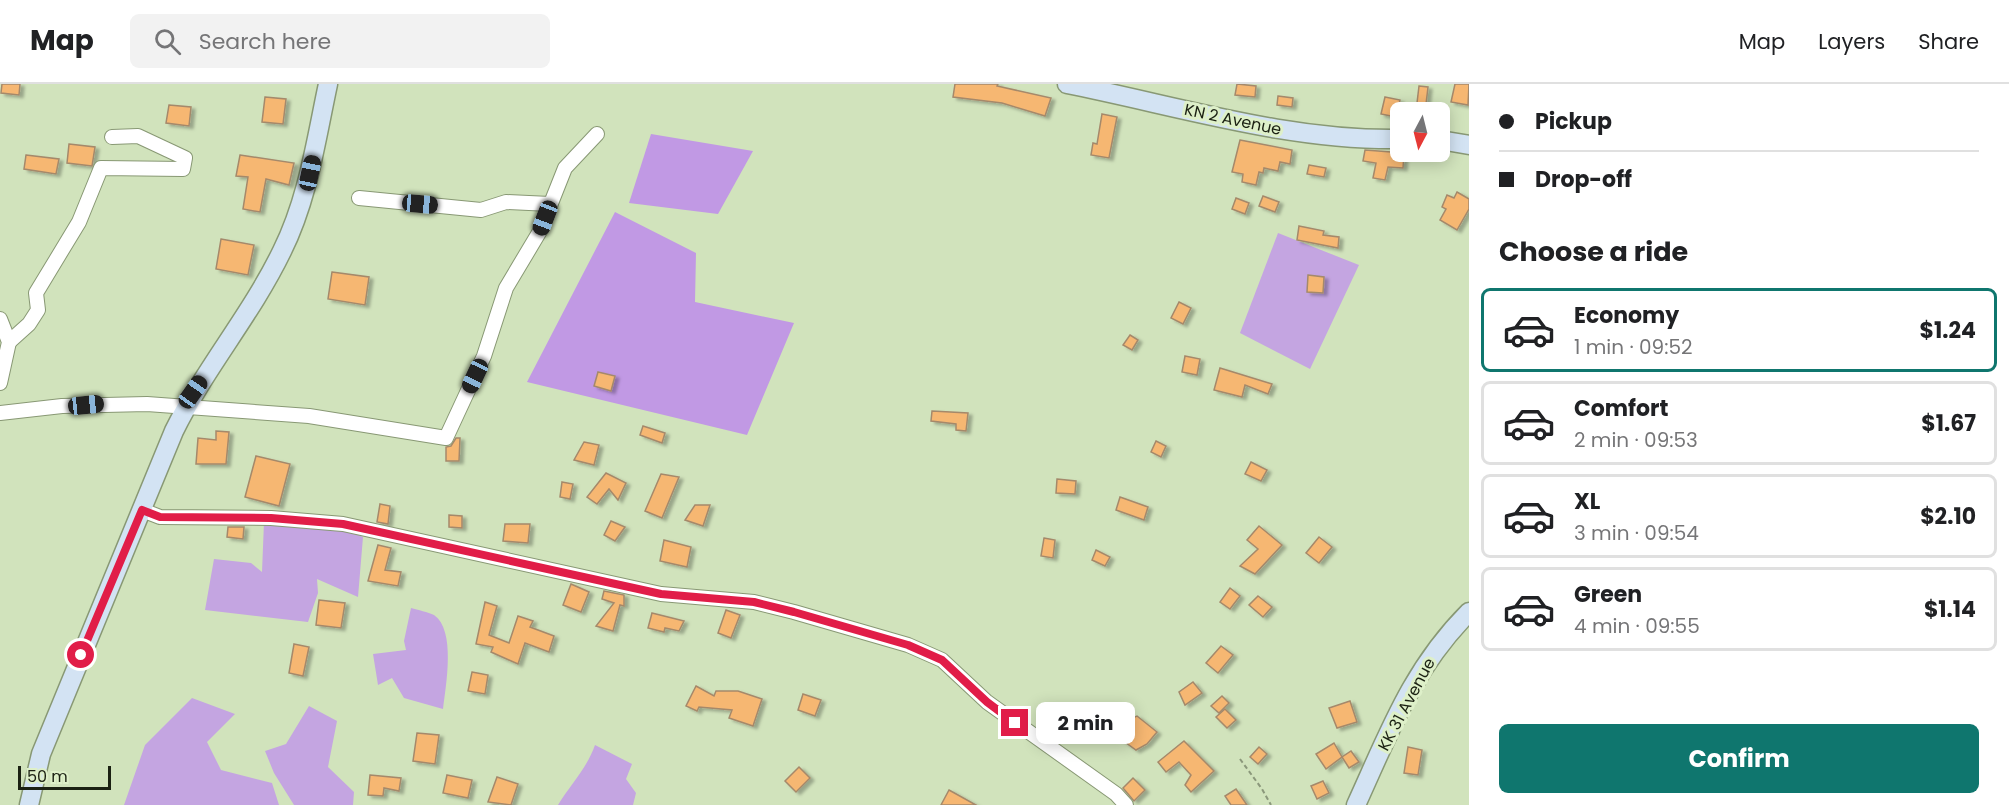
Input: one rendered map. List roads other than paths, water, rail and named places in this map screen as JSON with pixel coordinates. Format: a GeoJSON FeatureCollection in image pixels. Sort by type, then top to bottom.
{"type":"FeatureCollection","features":[{"type":"Feature","properties":{"kind":"main road"},"geometry":{"type":"LineString","coordinates":[[29,805],[41,754],[185,408],[193,392],[245,320],[283,250],[298,214],[310,173],[328,84]]}},
{"type":"Feature","properties":{"kind":"main road","name":"KN 2 Avenue"},"geometry":{"type":"LineString","coordinates":[[1067,84],[1227,120],[1304,134],[1368,140],[1390,139]]}},
{"type":"Feature","properties":{"kind":"main road"},"geometry":{"type":"LineString","coordinates":[[1450,142],[1469,145]]}},
{"type":"Feature","properties":{"kind":"main road","name":"KK 31 Avenue"},"geometry":{"type":"LineString","coordinates":[[1356,805],[1407,695],[1427,658],[1469,612]]}},
{"type":"Feature","properties":{"kind":"street"},"geometry":{"type":"LineString","coordinates":[[0,413],[111,403],[309,416],[446,438],[484,356],[506,288],[540,231],[564,168],[597,134]]}},
{"type":"Feature","properties":{"kind":"street"},"geometry":{"type":"LineString","coordinates":[[9,342],[29,324],[38,310],[36,293],[79,222],[101,168],[183,169],[185,158],[138,136],[112,137]]}},
{"type":"Feature","properties":{"kind":"street"},"geometry":{"type":"LineString","coordinates":[[359,198],[481,210],[506,202],[550,204]]}},
{"type":"Feature","properties":{"kind":"street"},"geometry":{"type":"LineString","coordinates":[[0,319],[9,342],[0,383]]}},
{"type":"Feature","properties":{"kind":"street"},"geometry":{"type":"LineString","coordinates":[[142,510],[160,517],[259,518],[343,524],[661,594],[754,602],[908,645],[942,660],[987,702],[1116,794],[1126,805]]}}]}
